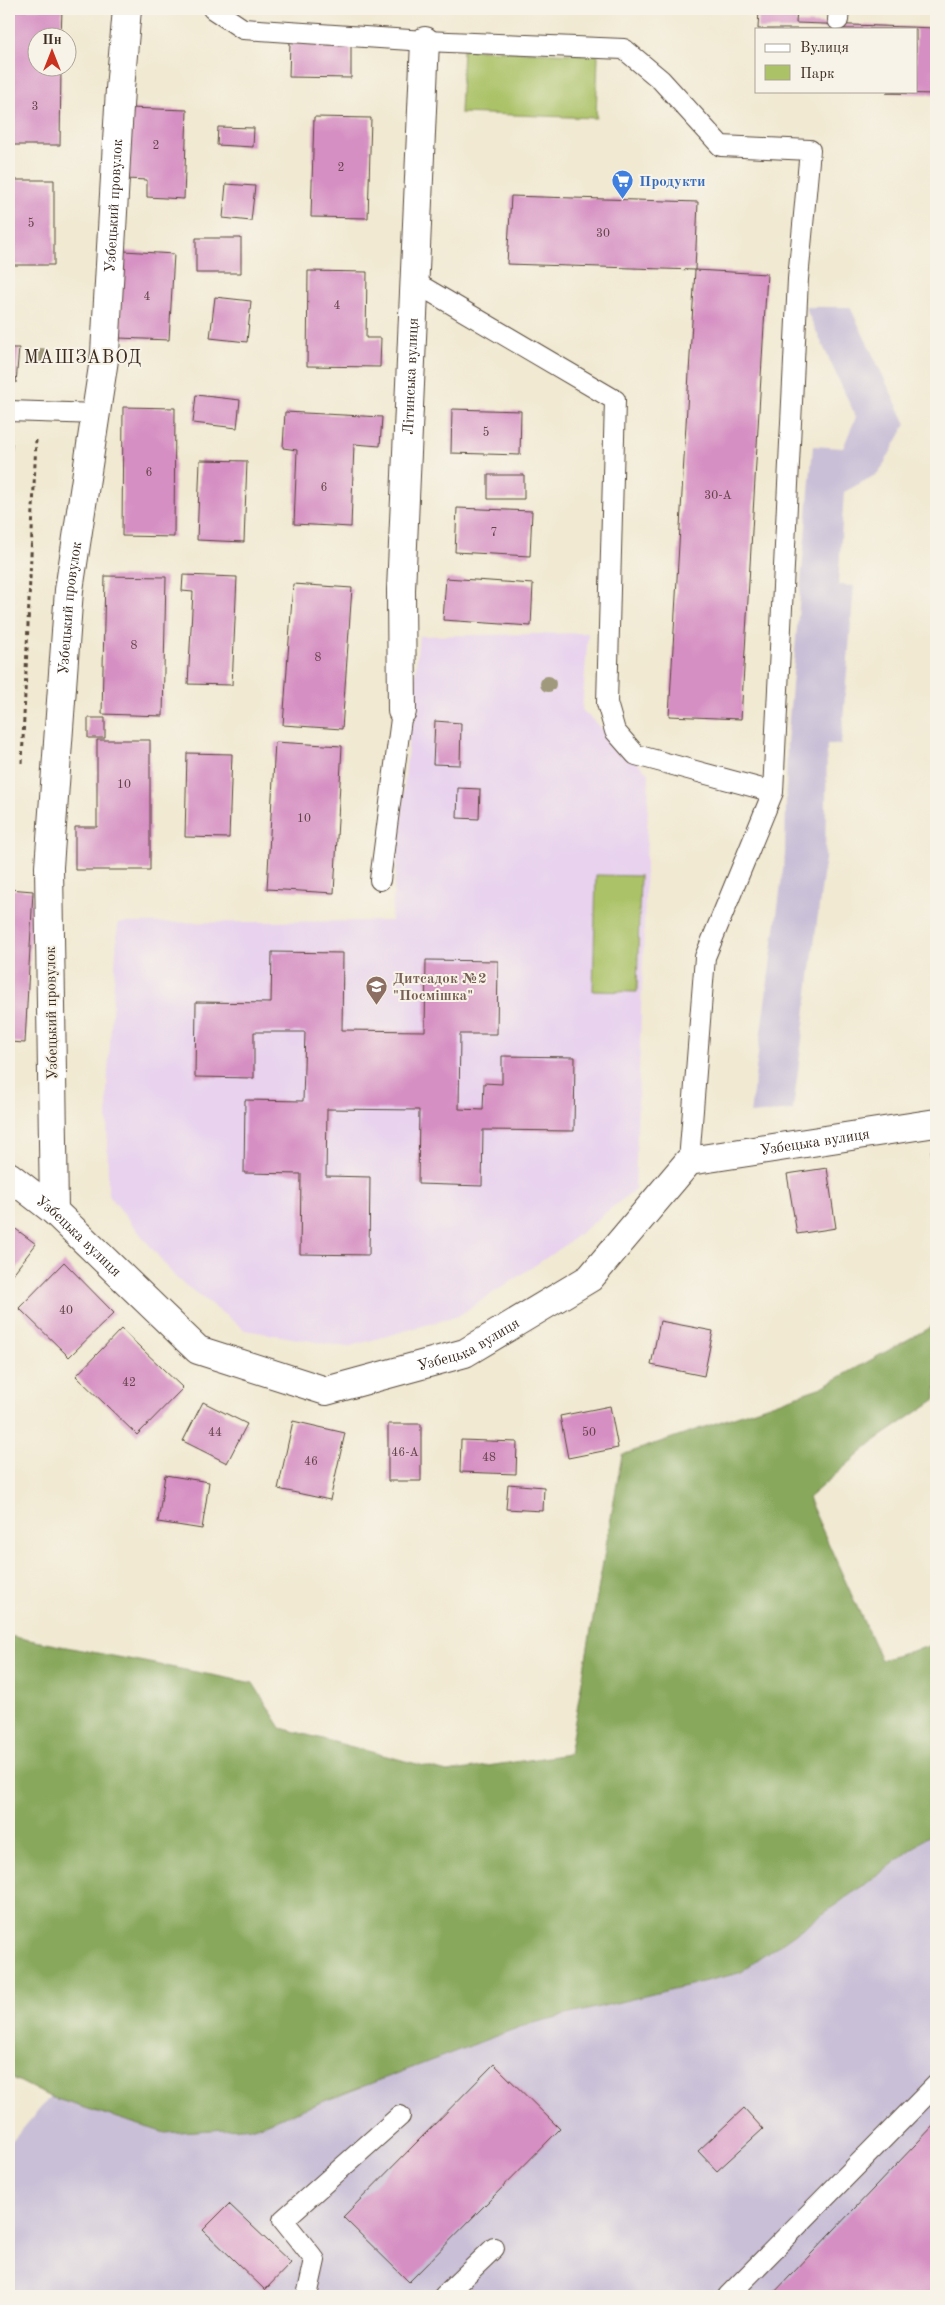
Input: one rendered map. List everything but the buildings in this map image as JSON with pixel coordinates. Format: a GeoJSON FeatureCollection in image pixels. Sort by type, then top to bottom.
{"type":"FeatureCollection","features":[{"type":"Feature","properties":{"kind":"street","name":"Узбецький провулок"},"geometry":{"type":"LineString","coordinates":[[54,1211],[49,867],[69,590],[105,353],[127,9]]}},
{"type":"Feature","properties":{"kind":"street","name":"Літинська вулиця"},"geometry":{"type":"LineString","coordinates":[[402,711],[401,590],[416,283],[425,41]]}},
{"type":"Feature","properties":{"kind":"street","name":"Узбецька вулиця"},"geometry":{"type":"LineString","coordinates":[[9,1176],[54,1211],[198,1350],[326,1391],[465,1353],[590,1278],[689,1161],[936,1123]]}},
{"type":"Feature","properties":{"kind":"lane"},"geometry":{"type":"LineString","coordinates":[[213,9],[244,29],[425,41],[624,49],[661,80],[721,146],[810,150],[798,279],[774,792],[705,957],[689,1161]]}},
{"type":"Feature","properties":{"kind":"lane"},"geometry":{"type":"LineString","coordinates":[[416,283],[615,400],[608,703],[615,731],[636,755],[774,792]]}},
{"type":"Feature","properties":{"kind":"lane"},"geometry":{"type":"LineString","coordinates":[[9,411],[97,414]]}},
{"type":"Feature","properties":{"kind":"lane"},"geometry":{"type":"LineString","coordinates":[[380,880],[402,711]]}},
{"type":"Feature","properties":{"kind":"lane"},"geometry":{"type":"LineString","coordinates":[[728,2296],[936,2085]]}},
{"type":"Feature","properties":{"kind":"lane"},"geometry":{"type":"LineString","coordinates":[[307,2296],[315,2260],[283,2220],[400,2116]]}},
{"type":"Feature","properties":{"kind":"lane"},"geometry":{"type":"LineString","coordinates":[[444,2296],[494,2248]]}},
{"type":"Feature","properties":{"kind":"path"},"geometry":{"type":"LineString","coordinates":[[22,769],[38,412]]}},
{"type":"Feature","properties":{"kind":"shaded area"},"geometry":{"type":"Polygon","coordinates":[[[805,307],[850,307],[906,424],[879,473],[844,492],[838,585],[854,586],[841,745],[827,744],[825,859],[793,1110],[750,1114],[785,855],[787,742],[813,446],[843,448],[856,417],[805,307]]]}},
{"type":"Feature","properties":{"kind":"shaded area","name":"Дитсадок №2 \"Посмішка\""},"geometry":{"type":"Polygon","coordinates":[[[588,633],[582,710],[649,774],[635,1189],[564,1246],[458,1316],[347,1347],[245,1330],[176,1278],[108,1194],[107,1088],[118,923],[391,921],[419,636],[588,633]]]}},
{"type":"Feature","properties":{"kind":"shaded area"},"geometry":{"type":"Polygon","coordinates":[[[936,1830],[936,2296],[9,2296],[9,2145],[50,2097],[165,2133],[525,2025],[739,1973],[885,1870],[936,1830]]]}},
{"type":"Feature","properties":{"kind":"green space"},"geometry":{"type":"Polygon","coordinates":[[[463,49],[598,55],[596,118],[460,113],[463,49]]]}},
{"type":"Feature","properties":{"kind":"green space"},"geometry":{"type":"Polygon","coordinates":[[[596,875],[640,876],[637,992],[593,991],[596,875]]]}},
{"type":"Feature","properties":{"kind":"green space"},"geometry":{"type":"Polygon","coordinates":[[[936,1324],[936,1399],[876,1440],[808,1498],[881,1660],[936,1644],[936,1830],[885,1870],[739,1973],[525,2025],[256,2127],[165,2133],[50,2097],[9,2076],[9,1636],[253,1683],[281,1728],[447,1772],[569,1754],[622,1455],[822,1387],[936,1324]]]}},
{"type":"Feature","properties":{"kind":"place","name":"Продукти"},"geometry":{"type":"Point","coordinates":[623,200]}},
{"type":"Feature","properties":{"kind":"place","name":"Дитсадок №2 \"Посмішка\""},"geometry":{"type":"Point","coordinates":[377,1006]}},
{"type":"Feature","properties":{"kind":"district","name":"МАШЗАВОД"},"geometry":{"type":"Point","coordinates":[83,357]}}]}
